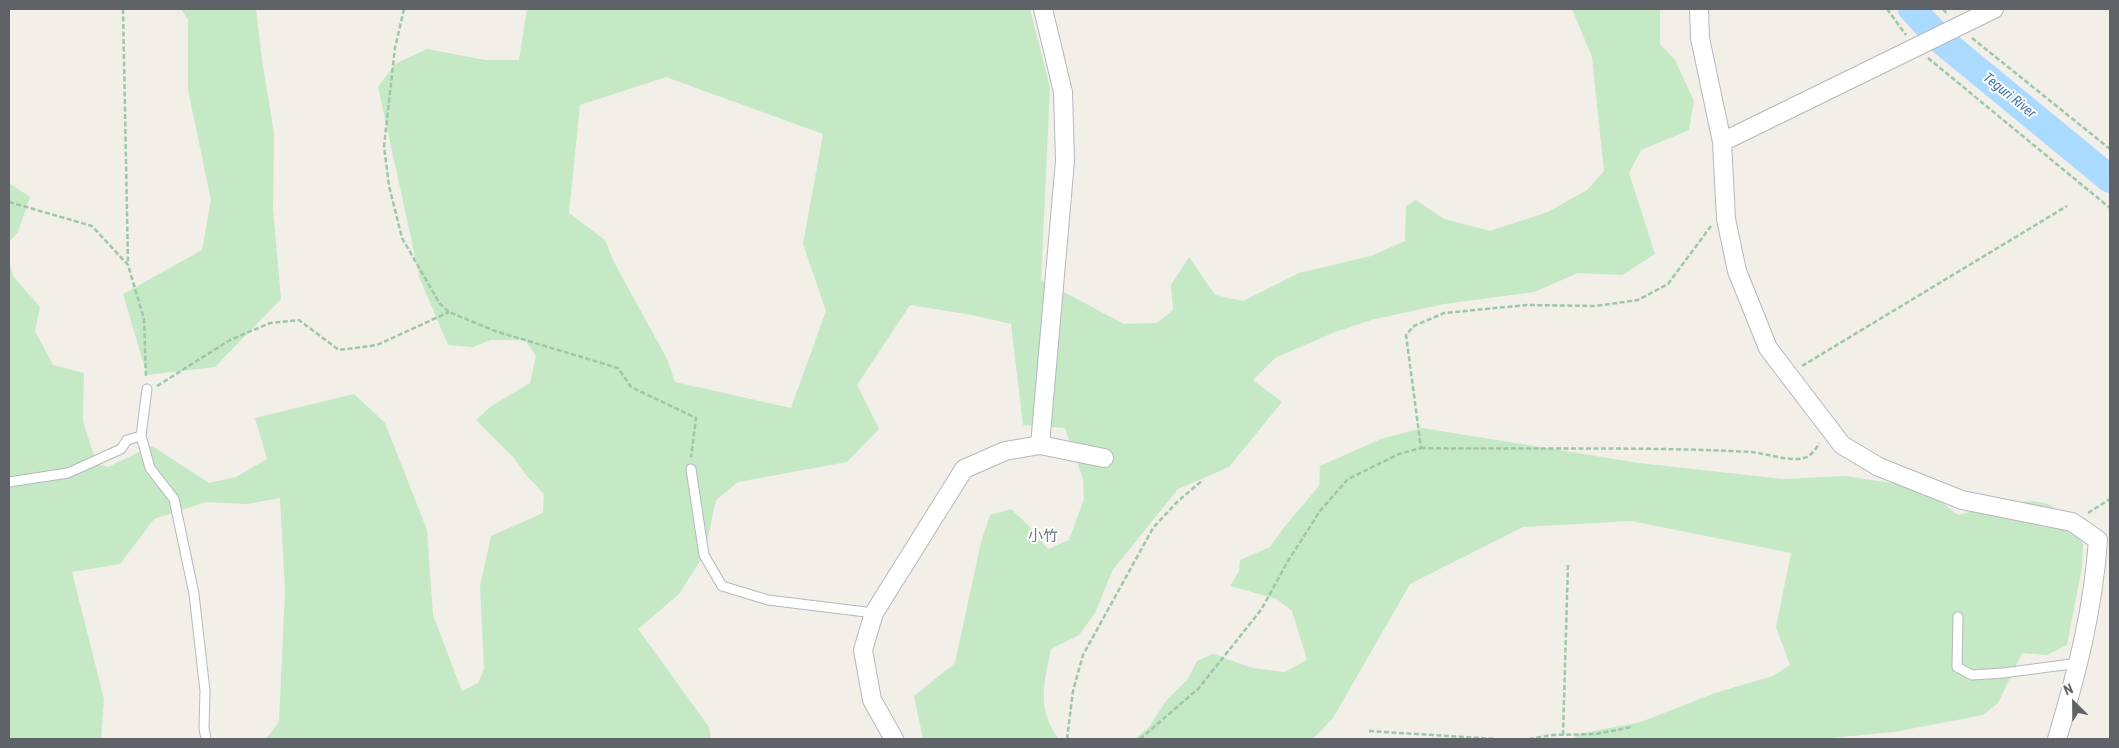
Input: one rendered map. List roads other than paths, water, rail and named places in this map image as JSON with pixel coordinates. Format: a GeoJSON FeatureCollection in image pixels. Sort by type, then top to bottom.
{"type":"FeatureCollection","features":[{"type":"Feature","properties":{"kind":"street"},"geometry":{"type":"LineString","coordinates":[[1040,445],[1065,161],[1063,92],[1043,9]]}},
{"type":"Feature","properties":{"kind":"street"},"geometry":{"type":"LineString","coordinates":[[1699,9],[1700,38],[1722,142],[1726,219],[1737,271],[1768,348],[1842,445],[1879,467],[1962,500],[2072,522],[2098,540],[2095,583],[2079,663],[2057,739]]}},
{"type":"Feature","properties":{"kind":"street"},"geometry":{"type":"LineString","coordinates":[[1722,142],[1994,9]]}},
{"type":"Feature","properties":{"kind":"street"},"geometry":{"type":"LineString","coordinates":[[894,739],[872,700],[863,650],[874,613],[964,469],[1005,451],[1040,445],[1104,458]]}},
{"type":"Feature","properties":{"kind":"lane"},"geometry":{"type":"LineString","coordinates":[[147,389],[141,436],[150,468],[174,499],[194,594],[205,691],[204,728],[206,739]]}},
{"type":"Feature","properties":{"kind":"lane"},"geometry":{"type":"LineString","coordinates":[[9,482],[68,473],[121,449],[127,440],[141,436]]}},
{"type":"Feature","properties":{"kind":"lane"},"geometry":{"type":"LineString","coordinates":[[691,469],[704,556],[722,586],[768,600],[874,613]]}},
{"type":"Feature","properties":{"kind":"lane"},"geometry":{"type":"LineString","coordinates":[[1958,617],[1956,666],[1972,674],[2003,673],[2079,663]]}},
{"type":"Feature","properties":{"kind":"waterway","name":"Teguri River"},"geometry":{"type":"LineString","coordinates":[[1912,9],[1942,41],[2110,179]]}},
{"type":"Feature","properties":{"kind":"district","name":"小竹"},"geometry":{"type":"Point","coordinates":[1043,537]}}]}
